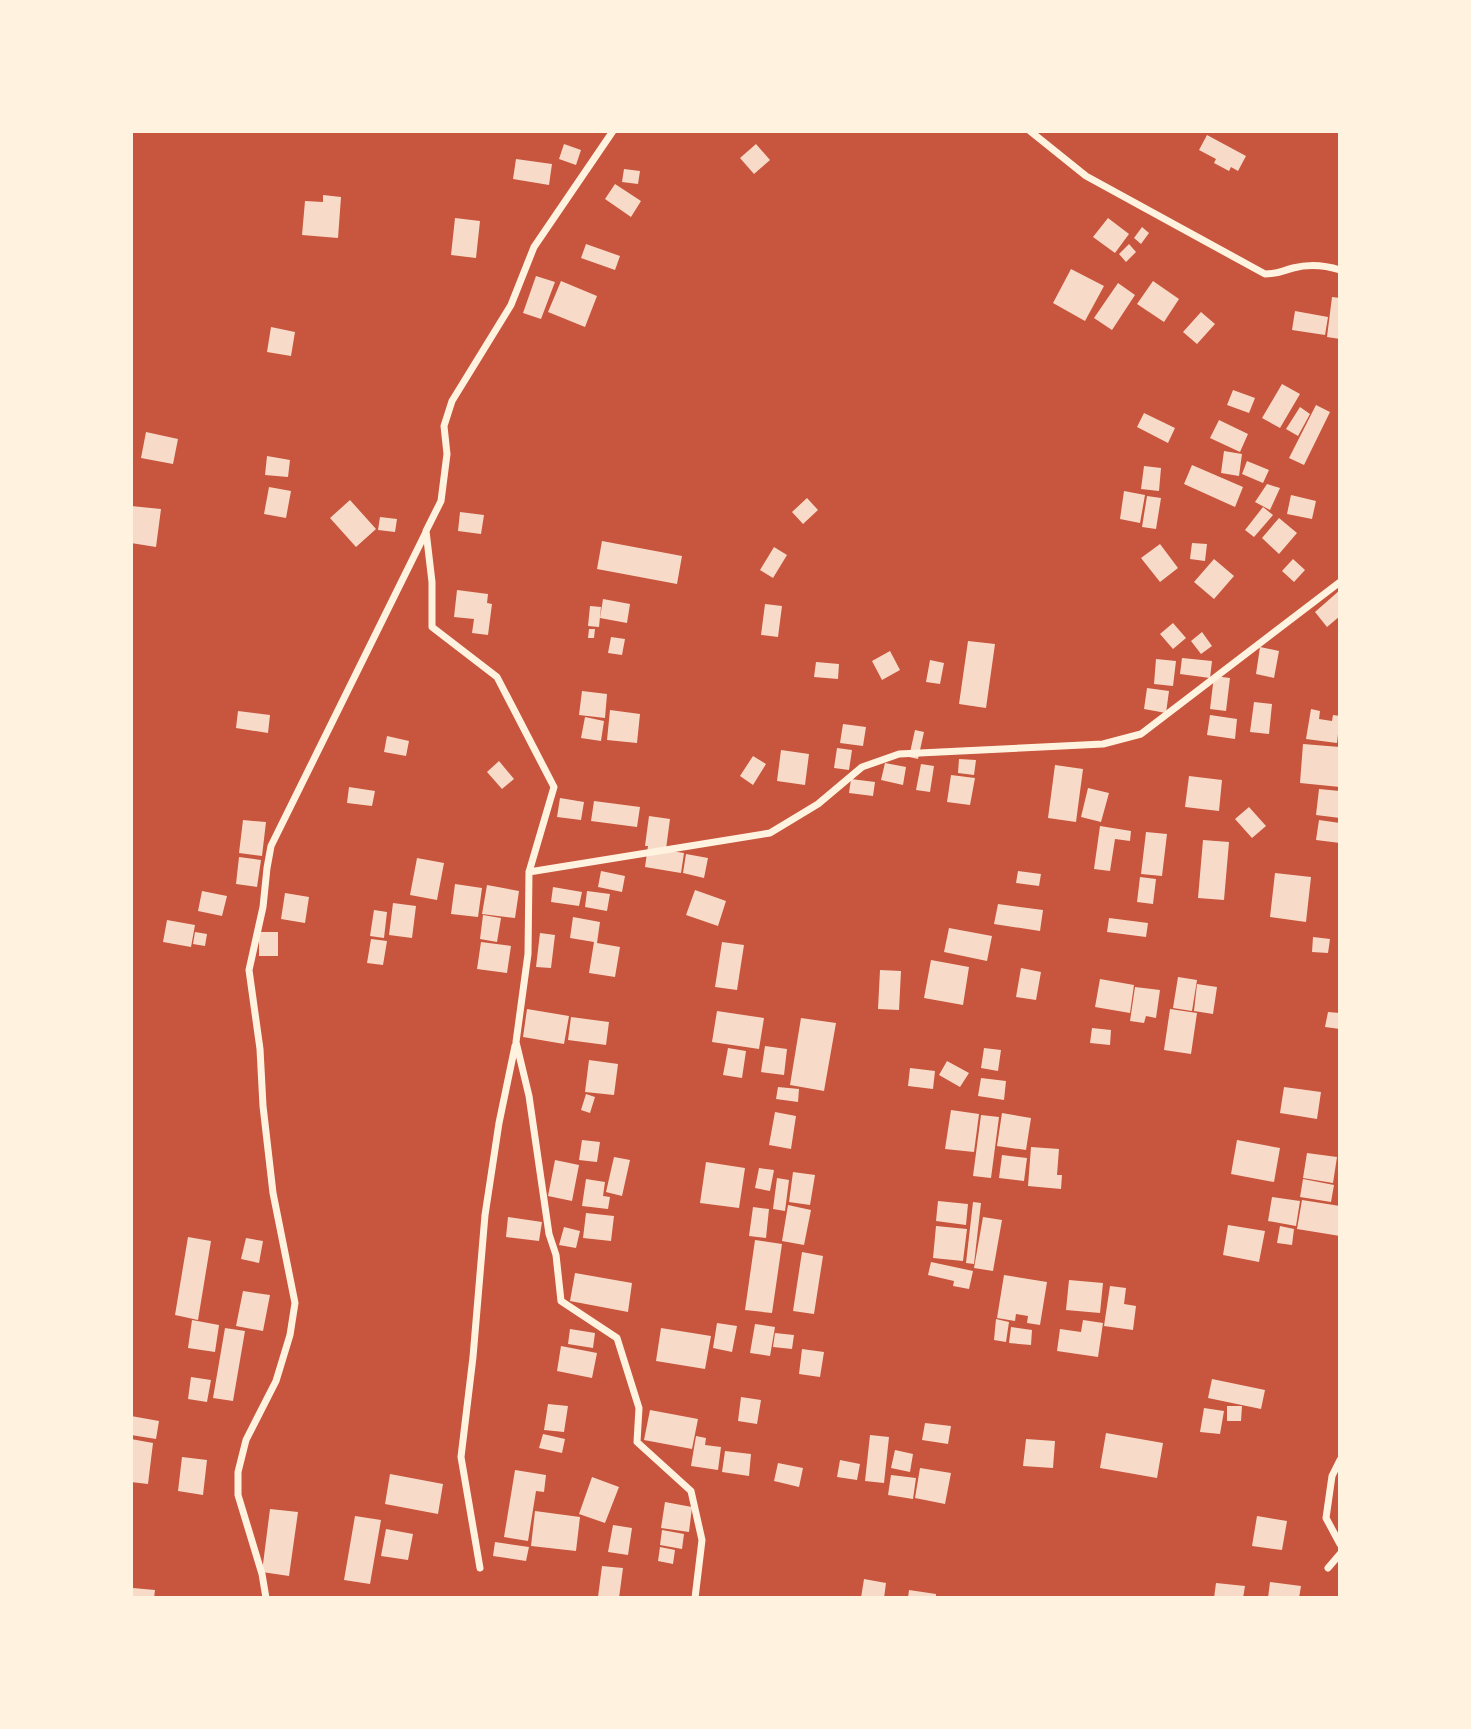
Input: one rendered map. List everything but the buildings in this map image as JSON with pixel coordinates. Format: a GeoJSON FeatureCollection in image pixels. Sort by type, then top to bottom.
{"type":"FeatureCollection","features":[{"type":"Feature","properties":{"kind":"street"},"geometry":{"type":"LineString","coordinates":[[266,1598],[262,1574],[238,1495],[238,1472],[246,1440],[276,1381],[290,1335],[295,1303],[273,1193],[262,1106],[260,1049],[249,970],[263,907],[271,846],[441,501],[447,454],[444,426],[452,401],[511,305],[534,247],[613,131]]}},
{"type":"Feature","properties":{"kind":"street"},"geometry":{"type":"LineString","coordinates":[[1030,131],[1086,176],[1265,274],[1280,274],[1293,268],[1323,264],[1340,270]]}},
{"type":"Feature","properties":{"kind":"street"},"geometry":{"type":"LineString","coordinates":[[426,531],[432,582],[432,627],[497,677],[554,787],[529,872],[528,954],[516,1042],[499,1123],[485,1216],[461,1458],[480,1568]]}},
{"type":"Feature","properties":{"kind":"street"},"geometry":{"type":"LineString","coordinates":[[529,872],[770,833],[818,804],[862,767],[899,754],[1103,744],[1141,734],[1340,582]]}},
{"type":"Feature","properties":{"kind":"street"},"geometry":{"type":"LineString","coordinates":[[516,1042],[529,1096],[561,1301],[617,1338],[639,1408],[636,1442],[691,1491],[702,1540],[695,1598]]}},
{"type":"Feature","properties":{"kind":"street"},"geometry":{"type":"LineString","coordinates":[[1340,1460],[1332,1476],[1326,1518],[1340,1544]]}},
{"type":"Feature","properties":{"kind":"street"},"geometry":{"type":"LineString","coordinates":[[1328,1568],[1340,1554]]}}]}
